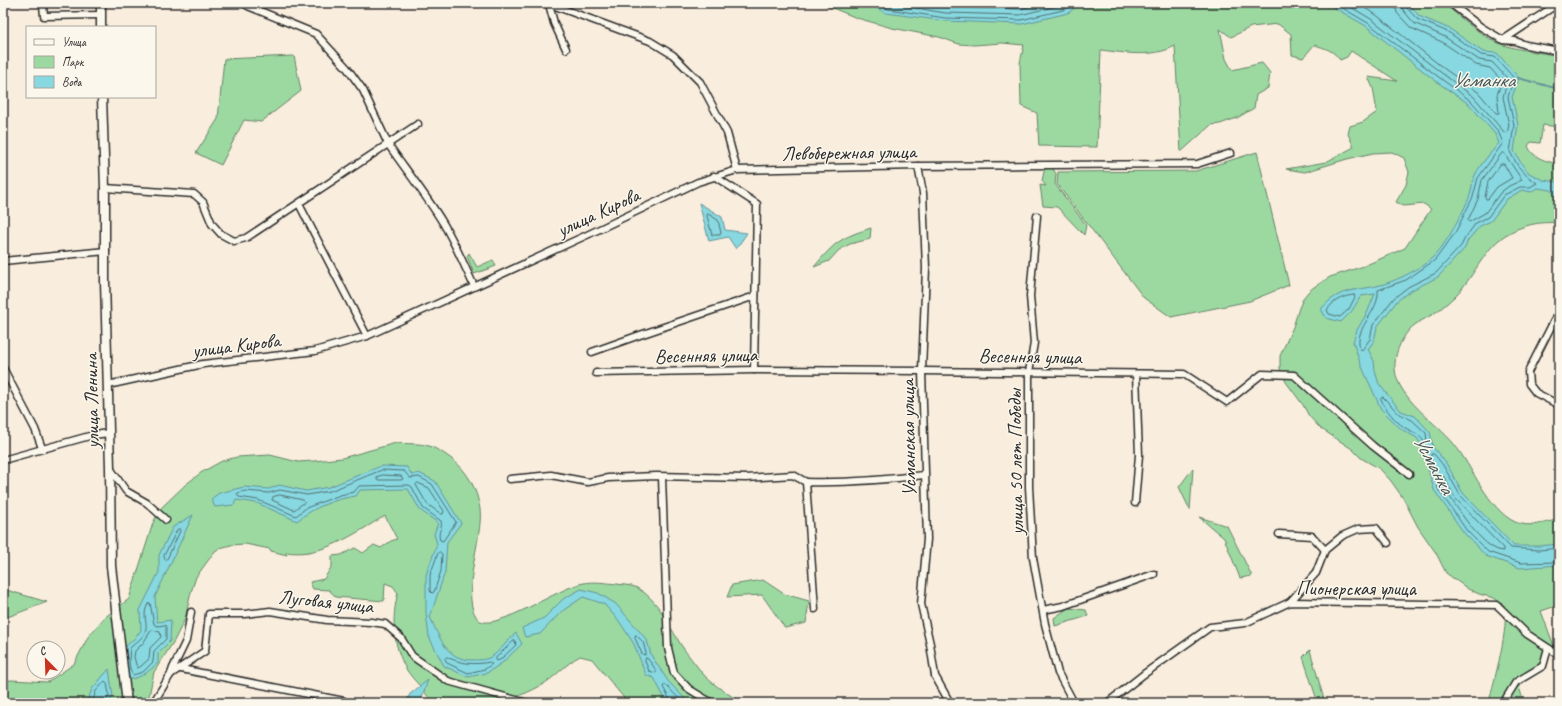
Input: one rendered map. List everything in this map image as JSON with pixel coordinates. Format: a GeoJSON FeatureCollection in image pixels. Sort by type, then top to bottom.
{"type":"FeatureCollection","features":[{"type":"Feature","properties":{"kind":"main road"},"geometry":{"type":"LineString","coordinates":[[101,3],[101,26]]}},
{"type":"Feature","properties":{"kind":"main road","name":"улица Ленина"},"geometry":{"type":"LineString","coordinates":[[102,98],[105,188],[105,281],[111,566],[127,703]]}},
{"type":"Feature","properties":{"kind":"street"},"geometry":{"type":"LineString","coordinates":[[244,3],[316,34],[346,68],[363,90],[388,144],[443,223],[474,286]]}},
{"type":"Feature","properties":{"kind":"street"},"geometry":{"type":"LineString","coordinates":[[548,3],[554,24],[566,49]]}},
{"type":"Feature","properties":{"kind":"street"},"geometry":{"type":"LineString","coordinates":[[548,3],[650,41],[673,55],[700,82],[727,132],[737,170]]}},
{"type":"Feature","properties":{"kind":"street"},"geometry":{"type":"LineString","coordinates":[[1450,3],[1480,27],[1503,40],[1515,41],[1526,46],[1559,51]]}},
{"type":"Feature","properties":{"kind":"street"},"geometry":{"type":"LineString","coordinates":[[1503,40],[1559,3]]}},
{"type":"Feature","properties":{"kind":"street"},"geometry":{"type":"LineString","coordinates":[[43,5],[44,16],[101,15]]}},
{"type":"Feature","properties":{"kind":"street"},"geometry":{"type":"LineString","coordinates":[[105,188],[194,194],[203,202],[212,224],[221,234],[234,241],[246,238],[418,124]]}},
{"type":"Feature","properties":{"kind":"street","name":"Левобережная улица"},"geometry":{"type":"LineString","coordinates":[[737,170],[918,166],[1197,164],[1231,153]]}},
{"type":"Feature","properties":{"kind":"street","name":"Усманская улица"},"geometry":{"type":"LineString","coordinates":[[918,166],[923,193],[926,268],[922,371],[927,539],[921,604],[935,676],[950,703]]}},
{"type":"Feature","properties":{"kind":"street","name":"улица Кирова"},"geometry":{"type":"LineString","coordinates":[[108,385],[203,364],[314,351],[367,336],[587,235],[698,182],[737,170]]}},
{"type":"Feature","properties":{"kind":"street"},"geometry":{"type":"LineString","coordinates":[[714,176],[757,204],[754,370]]}},
{"type":"Feature","properties":{"kind":"street"},"geometry":{"type":"LineString","coordinates":[[299,204],[367,336]]}},
{"type":"Feature","properties":{"kind":"street","name":"улица 50 лет Победы"},"geometry":{"type":"LineString","coordinates":[[1037,216],[1030,296],[1034,343],[1029,372],[1029,487],[1033,558],[1043,610],[1058,673],[1074,703]]}},
{"type":"Feature","properties":{"kind":"street"},"geometry":{"type":"LineString","coordinates":[[3,261],[106,251]]}},
{"type":"Feature","properties":{"kind":"street"},"geometry":{"type":"LineString","coordinates":[[592,352],[756,296]]}},
{"type":"Feature","properties":{"kind":"street"},"geometry":{"type":"LineString","coordinates":[[1559,311],[1528,372],[1529,384],[1536,393],[1559,405]]}},
{"type":"Feature","properties":{"kind":"street"},"geometry":{"type":"LineString","coordinates":[[3,368],[35,429],[42,448]]}},
{"type":"Feature","properties":{"kind":"street","name":"Весенняя улица"},"geometry":{"type":"LineString","coordinates":[[596,373],[754,370],[1184,374],[1227,402],[1262,374],[1294,375],[1373,446],[1409,474]]}},
{"type":"Feature","properties":{"kind":"street"},"geometry":{"type":"LineString","coordinates":[[1135,503],[1139,456],[1136,374]]}},
{"type":"Feature","properties":{"kind":"street"},"geometry":{"type":"LineString","coordinates":[[3,460],[93,435],[109,433]]}},
{"type":"Feature","properties":{"kind":"street"},"geometry":{"type":"LineString","coordinates":[[110,468],[126,491],[147,503],[166,520]]}},
{"type":"Feature","properties":{"kind":"street"},"geometry":{"type":"LineString","coordinates":[[510,479],[550,475],[588,482],[608,478],[656,476],[746,478],[793,475],[806,482],[842,483],[878,481],[924,475]]}},
{"type":"Feature","properties":{"kind":"street"},"geometry":{"type":"LineString","coordinates":[[662,477],[668,648],[674,673],[689,689],[712,703]]}},
{"type":"Feature","properties":{"kind":"street"},"geometry":{"type":"LineString","coordinates":[[806,482],[815,610]]}},
{"type":"Feature","properties":{"kind":"street"},"geometry":{"type":"LineString","coordinates":[[1290,602],[1316,573],[1325,550],[1342,536],[1358,529],[1376,528],[1388,543]]}},
{"type":"Feature","properties":{"kind":"street"},"geometry":{"type":"LineString","coordinates":[[1279,534],[1312,536],[1325,550]]}},
{"type":"Feature","properties":{"kind":"street"},"geometry":{"type":"LineString","coordinates":[[1043,610],[1063,606],[1154,574]]}},
{"type":"Feature","properties":{"kind":"street","name":"Пионерская улица"},"geometry":{"type":"LineString","coordinates":[[1107,703],[1144,674],[1210,627],[1244,622],[1290,602],[1496,606],[1527,634],[1559,655]]}},
{"type":"Feature","properties":{"kind":"street","name":"Луговая улица"},"geometry":{"type":"LineString","coordinates":[[171,674],[182,669],[205,651],[209,614],[245,614],[270,611],[327,620],[385,624],[401,638],[412,656],[448,681],[528,703]]}},
{"type":"Feature","properties":{"kind":"street"},"geometry":{"type":"LineString","coordinates":[[153,703],[171,674],[186,641],[191,612]]}},
{"type":"Feature","properties":{"kind":"street"},"geometry":{"type":"LineString","coordinates":[[1503,703],[1516,682],[1543,666],[1548,648]]}},
{"type":"Feature","properties":{"kind":"street"},"geometry":{"type":"LineString","coordinates":[[182,669],[344,701],[344,703]]}},
{"type":"Feature","properties":{"kind":"green space"},"geometry":{"type":"Polygon","coordinates":[[[820,3],[1444,3],[1475,29],[1496,42],[1518,49],[1559,56],[1559,127],[1543,125],[1540,143],[1531,142],[1528,146],[1533,154],[1545,161],[1559,164],[1559,223],[1538,223],[1517,229],[1510,232],[1497,242],[1490,249],[1455,296],[1439,310],[1409,330],[1398,348],[1395,364],[1397,380],[1410,400],[1454,444],[1481,486],[1505,516],[1515,522],[1526,525],[1559,519],[1559,605],[1541,611],[1554,646],[1519,687],[1524,703],[1489,703],[1498,667],[1505,626],[1504,605],[1494,598],[1468,589],[1446,573],[1436,553],[1418,527],[1403,498],[1391,481],[1380,469],[1361,458],[1352,449],[1320,428],[1309,416],[1286,382],[1280,369],[1280,356],[1293,327],[1299,308],[1308,292],[1330,277],[1364,266],[1405,248],[1431,209],[1424,204],[1404,206],[1396,202],[1406,185],[1409,172],[1404,158],[1392,152],[1373,153],[1347,159],[1305,172],[1286,169],[1326,162],[1354,147],[1348,134],[1350,126],[1363,122],[1377,112],[1373,88],[1368,77],[1397,81],[1351,51],[1347,57],[1340,60],[1329,50],[1314,45],[1303,58],[1292,55],[1291,34],[1278,24],[1251,27],[1231,37],[1220,29],[1226,59],[1232,70],[1262,63],[1270,73],[1268,88],[1256,95],[1254,108],[1237,118],[1220,124],[1211,125],[1181,152],[1175,46],[1158,52],[1139,54],[1101,50],[1097,147],[1039,146],[1037,113],[1021,106],[1020,63],[1024,45],[1002,43],[974,45],[959,44],[939,37],[892,28],[857,18],[820,3]]]}},
{"type":"Feature","properties":{"kind":"green space"},"geometry":{"type":"Polygon","coordinates":[[[294,56],[301,91],[261,122],[244,120],[221,165],[196,153],[218,119],[224,59],[294,56]]]}},
{"type":"Feature","properties":{"kind":"green space"},"geometry":{"type":"Polygon","coordinates":[[[1257,152],[1289,285],[1250,301],[1171,317],[1144,298],[1057,184],[1058,172],[1196,171],[1257,152]]]}},
{"type":"Feature","properties":{"kind":"green space"},"geometry":{"type":"Polygon","coordinates":[[[1045,167],[1052,167],[1056,174],[1055,184],[1086,225],[1084,235],[1057,207],[1043,206],[1040,185],[1046,186],[1042,181],[1045,167]]]}},
{"type":"Feature","properties":{"kind":"green space"},"geometry":{"type":"Polygon","coordinates":[[[871,228],[870,239],[850,244],[839,250],[829,261],[814,267],[833,246],[845,238],[871,228]]]}},
{"type":"Feature","properties":{"kind":"green space"},"geometry":{"type":"Polygon","coordinates":[[[469,253],[477,267],[493,260],[496,266],[474,274],[467,256],[469,253]]]}},
{"type":"Feature","properties":{"kind":"green space"},"geometry":{"type":"Polygon","coordinates":[[[396,443],[417,444],[432,447],[438,450],[450,458],[463,470],[474,488],[480,509],[480,521],[471,584],[471,599],[474,612],[480,621],[489,622],[515,614],[573,586],[584,583],[600,582],[633,586],[650,598],[662,612],[681,645],[703,674],[717,686],[742,703],[628,703],[592,659],[580,656],[545,683],[515,697],[478,703],[435,702],[428,696],[406,669],[398,651],[394,632],[394,612],[398,593],[393,586],[385,583],[384,601],[336,597],[329,590],[313,589],[310,582],[324,579],[332,566],[332,556],[341,555],[355,548],[363,553],[374,545],[381,548],[397,539],[385,516],[338,543],[312,551],[299,553],[286,552],[287,555],[271,551],[270,549],[245,544],[231,545],[215,551],[196,577],[185,619],[174,641],[154,672],[149,696],[145,703],[3,703],[3,681],[48,682],[51,680],[66,680],[66,670],[74,664],[88,637],[104,618],[129,599],[153,523],[160,509],[185,485],[202,472],[222,461],[237,457],[270,455],[298,462],[342,458],[396,443]]]}},
{"type":"Feature","properties":{"kind":"green space"},"geometry":{"type":"Polygon","coordinates":[[[1193,468],[1190,510],[1179,487],[1193,468]]]}},
{"type":"Feature","properties":{"kind":"green space"},"geometry":{"type":"Polygon","coordinates":[[[1199,517],[1227,526],[1252,576],[1240,578],[1224,538],[1199,517]]]}},
{"type":"Feature","properties":{"kind":"green space"},"geometry":{"type":"Polygon","coordinates":[[[763,580],[784,594],[809,601],[806,623],[785,628],[762,595],[727,597],[732,585],[763,580]]]}},
{"type":"Feature","properties":{"kind":"green space"},"geometry":{"type":"Polygon","coordinates":[[[3,589],[47,602],[5,618],[3,609],[3,589]]]}},
{"type":"Feature","properties":{"kind":"green space"},"geometry":{"type":"Polygon","coordinates":[[[1068,608],[1086,610],[1088,616],[1055,626],[1054,618],[1068,608]]]}},
{"type":"Feature","properties":{"kind":"green space"},"geometry":{"type":"Polygon","coordinates":[[[1310,650],[1325,703],[1318,703],[1303,657],[1310,650]]]}},
{"type":"Feature","properties":{"kind":"water"},"geometry":{"type":"Polygon","coordinates":[[[866,3],[1079,3],[1070,12],[1022,24],[945,21],[886,13],[866,3]]]}},
{"type":"Feature","properties":{"kind":"water","name":"Усманка"},"geometry":{"type":"Polygon","coordinates":[[[1326,3],[1409,3],[1419,16],[1450,29],[1483,52],[1497,53],[1519,78],[1512,97],[1518,125],[1514,151],[1529,173],[1543,180],[1559,182],[1559,194],[1557,194],[1557,198],[1551,190],[1537,188],[1531,192],[1522,190],[1507,199],[1491,221],[1480,226],[1468,240],[1465,248],[1438,277],[1410,291],[1397,301],[1377,327],[1374,341],[1368,349],[1374,361],[1379,384],[1401,411],[1415,416],[1430,432],[1433,447],[1446,463],[1463,493],[1514,546],[1559,544],[1559,565],[1520,568],[1486,556],[1464,533],[1434,490],[1428,468],[1426,453],[1417,438],[1401,429],[1381,409],[1361,365],[1353,342],[1357,330],[1367,313],[1375,294],[1361,296],[1352,311],[1341,322],[1326,318],[1321,309],[1328,302],[1343,293],[1390,282],[1416,270],[1432,258],[1443,245],[1459,219],[1470,195],[1473,180],[1477,171],[1499,143],[1495,134],[1469,104],[1437,82],[1366,26],[1326,3]]]}},
{"type":"Feature","properties":{"kind":"water"},"geometry":{"type":"Polygon","coordinates":[[[699,203],[722,217],[725,230],[747,233],[736,249],[728,237],[709,241],[699,203]]]}},
{"type":"Feature","properties":{"kind":"water"},"geometry":{"type":"Polygon","coordinates":[[[381,466],[407,467],[412,475],[419,473],[435,481],[461,523],[447,542],[445,572],[430,617],[445,646],[450,652],[464,659],[478,660],[491,657],[498,652],[516,633],[522,644],[502,663],[487,673],[468,677],[444,666],[429,637],[426,613],[426,575],[437,544],[434,534],[438,523],[420,510],[408,489],[360,490],[356,496],[325,504],[297,521],[257,503],[236,500],[234,505],[215,507],[211,499],[219,493],[244,487],[269,489],[279,485],[306,491],[329,487],[381,466]]]}},
{"type":"Feature","properties":{"kind":"water"},"geometry":{"type":"Polygon","coordinates":[[[193,515],[155,597],[157,622],[171,620],[170,641],[158,653],[158,663],[142,676],[129,679],[125,657],[126,646],[141,630],[140,610],[159,572],[159,555],[173,527],[193,515]]]}},
{"type":"Feature","properties":{"kind":"water"},"geometry":{"type":"Polygon","coordinates":[[[581,589],[598,593],[616,604],[647,640],[651,655],[668,681],[687,701],[691,703],[664,703],[665,699],[654,678],[646,675],[634,644],[619,621],[604,604],[583,597],[561,612],[540,634],[525,637],[522,628],[544,618],[563,599],[581,589]]]}},
{"type":"Feature","properties":{"kind":"water"},"geometry":{"type":"Polygon","coordinates":[[[109,669],[113,697],[108,703],[87,703],[92,689],[109,669]]]}},
{"type":"Feature","properties":{"kind":"water"},"geometry":{"type":"Polygon","coordinates":[[[428,680],[420,703],[406,703],[410,694],[428,680]]]}},
{"type":"Feature","properties":{"kind":"waterway"},"geometry":{"type":"LineString","coordinates":[[1518,78],[1559,89]]}}]}
